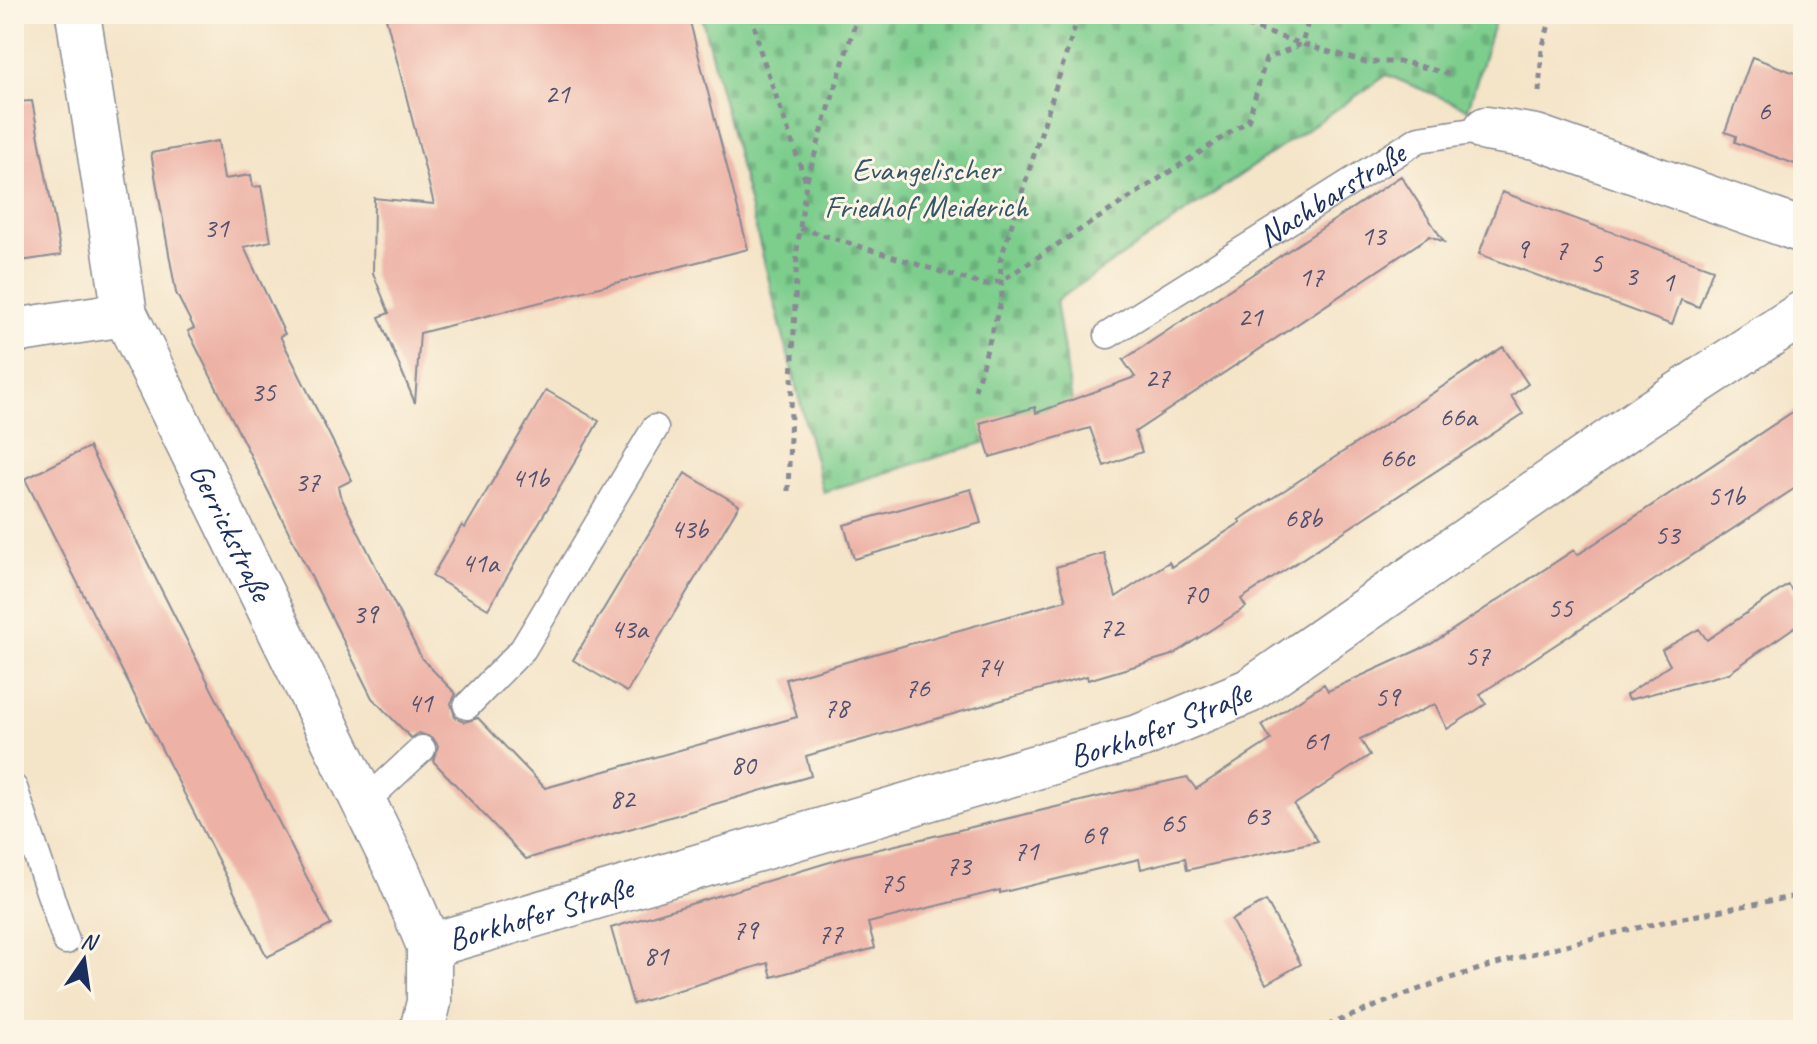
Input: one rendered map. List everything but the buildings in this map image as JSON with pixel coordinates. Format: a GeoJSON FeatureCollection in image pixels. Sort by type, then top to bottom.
{"type":"FeatureCollection","features":[{"type":"Feature","properties":{"kind":"street","name":"Gerrickstraße"},"geometry":{"type":"LineString","coordinates":[[78,14],[125,314],[398,872],[429,946],[429,1002],[422,1030]]}},
{"type":"Feature","properties":{"kind":"street","name":"Nachbarstraße"},"geometry":{"type":"LineString","coordinates":[[1486,129],[1536,137],[1803,231]]}},
{"type":"Feature","properties":{"kind":"street","name":"Borkhofer Straße"},"geometry":{"type":"LineString","coordinates":[[429,946],[1141,736],[1249,691],[1644,417],[1803,313]]}},
{"type":"Feature","properties":{"kind":"street"},"geometry":{"type":"LineString","coordinates":[[14,331],[125,314]]}},
{"type":"Feature","properties":{"kind":"lane","name":"Nachbarstraße"},"geometry":{"type":"LineString","coordinates":[[1108,335],[1419,139],[1486,129]]}},
{"type":"Feature","properties":{"kind":"lane"},"geometry":{"type":"LineString","coordinates":[[467,706],[523,649],[655,428]]}},
{"type":"Feature","properties":{"kind":"lane"},"geometry":{"type":"LineString","coordinates":[[364,803],[422,749]]}},
{"type":"Feature","properties":{"kind":"lane"},"geometry":{"type":"LineString","coordinates":[[14,788],[66,941]]}},
{"type":"Feature","properties":{"kind":"path"},"geometry":{"type":"LineString","coordinates":[[752,14],[760,50],[806,183]]}},
{"type":"Feature","properties":{"kind":"path"},"geometry":{"type":"LineString","coordinates":[[788,491],[793,322],[806,183],[858,14]]}},
{"type":"Feature","properties":{"kind":"path"},"geometry":{"type":"LineString","coordinates":[[975,390],[1002,298],[1000,261],[1079,14]]}},
{"type":"Feature","properties":{"kind":"path"},"geometry":{"type":"LineString","coordinates":[[1212,14],[1365,62],[1404,62],[1449,74]]}},
{"type":"Feature","properties":{"kind":"path"},"geometry":{"type":"LineString","coordinates":[[1302,44],[1310,14]]}},
{"type":"Feature","properties":{"kind":"path"},"geometry":{"type":"LineString","coordinates":[[1536,137],[1542,49],[1552,14]]}},
{"type":"Feature","properties":{"kind":"path"},"geometry":{"type":"LineString","coordinates":[[800,228],[984,285],[1001,281],[1248,121],[1266,59],[1302,44]]}},
{"type":"Feature","properties":{"kind":"path"},"geometry":{"type":"LineString","coordinates":[[1316,1030],[1409,992],[1471,972],[1700,913],[1803,895]]}},
{"type":"Feature","properties":{"kind":"green space","name":"Evangelischer Friedhof Meiderich"},"geometry":{"type":"Polygon","coordinates":[[[701,14],[1497,14],[1468,109],[1387,75],[1056,301],[1074,415],[823,492],[701,14]]]}}]}
